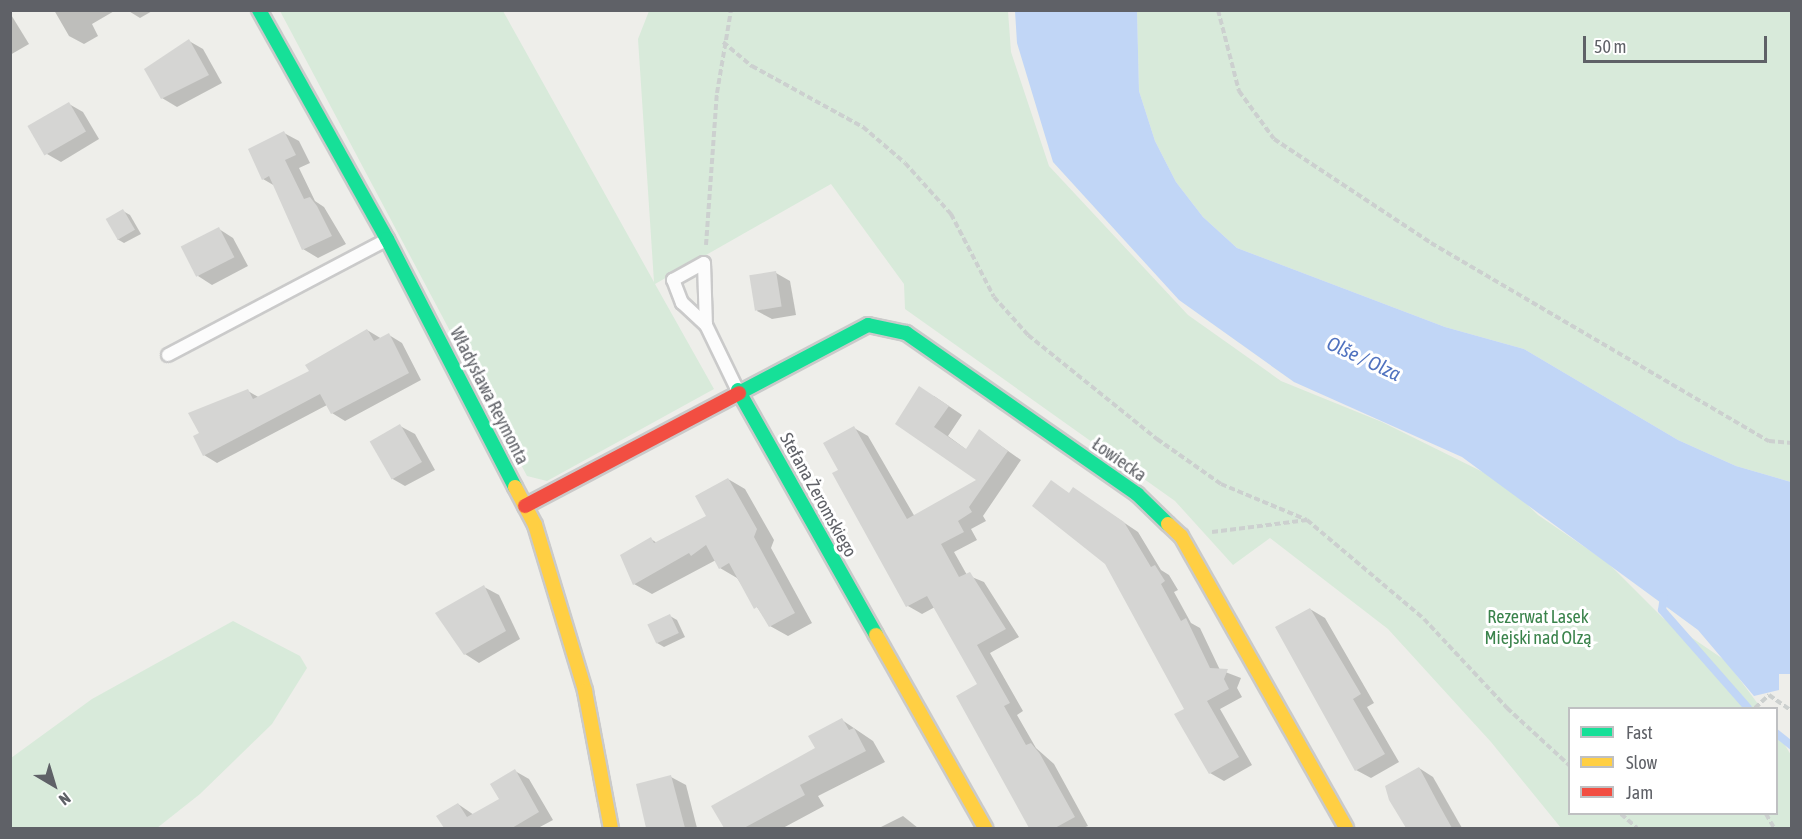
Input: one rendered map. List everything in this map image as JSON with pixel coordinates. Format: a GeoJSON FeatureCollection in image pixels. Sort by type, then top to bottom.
{"type":"FeatureCollection","features":[{"type":"Feature","properties":{"kind":"street","name":"Władysława Reymonta"},"geometry":{"type":"LineString","coordinates":[[260,10],[387,239],[535,525],[585,692],[610,828]]}},
{"type":"Feature","properties":{"kind":"street","name":"Łowiecka"},"geometry":{"type":"LineString","coordinates":[[738,390],[868,325],[906,333],[1137,494],[1181,536],[1346,828]]}},
{"type":"Feature","properties":{"kind":"street"},"geometry":{"type":"LineString","coordinates":[[525,506],[738,390]]}},
{"type":"Feature","properties":{"kind":"street","name":"Stefana Żeromskiego"},"geometry":{"type":"LineString","coordinates":[[738,390],[985,828]]}},
{"type":"Feature","properties":{"kind":"lane"},"geometry":{"type":"LineString","coordinates":[[168,355],[387,239]]}},
{"type":"Feature","properties":{"kind":"lane"},"geometry":{"type":"LineString","coordinates":[[706,325],[704,263],[673,280],[682,303],[706,325],[738,390]]}},
{"type":"Feature","properties":{"kind":"path"},"geometry":{"type":"LineString","coordinates":[[704,263],[723,42],[731,10]]}},
{"type":"Feature","properties":{"kind":"path"},"geometry":{"type":"LineString","coordinates":[[1218,10],[1239,91],[1274,139],[1431,243],[1769,441],[1791,443]]}},
{"type":"Feature","properties":{"kind":"path"},"geometry":{"type":"LineString","coordinates":[[723,42],[752,66],[863,127],[905,163],[951,214],[994,297],[1037,343],[1157,439],[1221,484],[1307,520],[1424,619],[1507,708],[1568,765]]}},
{"type":"Feature","properties":{"kind":"path"},"geometry":{"type":"LineString","coordinates":[[1181,536],[1307,520]]}},
{"type":"Feature","properties":{"kind":"path"},"geometry":{"type":"LineString","coordinates":[[1756,707],[1769,695],[1791,711]]}},
{"type":"Feature","properties":{"kind":"path"},"geometry":{"type":"LineString","coordinates":[[1623,815],[1637,828]]}},
{"type":"Feature","properties":{"kind":"green space","name":"Rezerwat Lasek Miejski nad Olzą"},"geometry":{"type":"Polygon","coordinates":[[[280,11],[503,11],[654,282],[638,39],[649,11],[1008,11],[1011,52],[1049,166],[1188,315],[1281,381],[1382,422],[1505,483],[1538,515],[1608,563],[1663,618],[1726,661],[1760,707],[1568,707],[1568,815],[1778,815],[1778,734],[1791,755],[1791,828],[1561,828],[1491,742],[1388,629],[1270,538],[1233,565],[1175,501],[905,309],[904,284],[831,184],[655,284],[714,389],[547,481],[527,476],[280,11]]]}},
{"type":"Feature","properties":{"kind":"green space"},"geometry":{"type":"Polygon","coordinates":[[[1137,11],[1791,11],[1791,482],[1736,466],[1678,440],[1524,349],[1445,327],[1237,248],[1203,217],[1176,182],[1155,141],[1139,91],[1137,11]]]}},
{"type":"Feature","properties":{"kind":"green space"},"geometry":{"type":"Polygon","coordinates":[[[233,621],[300,656],[307,668],[272,724],[200,794],[157,828],[11,828],[11,758],[92,699],[233,621]]]}},
{"type":"Feature","properties":{"kind":"water","name":"Olše / Olza"},"geometry":{"type":"Polygon","coordinates":[[[1015,11],[1137,11],[1139,91],[1155,141],[1176,182],[1203,217],[1237,248],[1445,327],[1524,349],[1678,440],[1736,466],[1791,482],[1791,674],[1779,674],[1779,690],[1754,696],[1698,630],[1462,457],[1294,382],[1179,300],[1053,162],[1017,43],[1015,11]]]}},
{"type":"Feature","properties":{"kind":"building"},"geometry":{"type":"Polygon","coordinates":[[[189,39],[209,75],[161,99],[144,69],[189,39]]]}},
{"type":"Feature","properties":{"kind":"building"},"geometry":{"type":"Polygon","coordinates":[[[69,102],[86,131],[44,155],[27,126],[69,102]]]}},
{"type":"Feature","properties":{"kind":"building"},"geometry":{"type":"Polygon","coordinates":[[[284,131],[296,155],[285,160],[304,199],[310,197],[317,206],[332,236],[302,250],[269,176],[262,180],[248,149],[284,131]]]}},
{"type":"Feature","properties":{"kind":"building"},"geometry":{"type":"Polygon","coordinates":[[[123,209],[135,230],[118,240],[106,219],[123,209]]]}},
{"type":"Feature","properties":{"kind":"building"},"geometry":{"type":"Polygon","coordinates":[[[219,227],[234,257],[196,277],[181,247],[219,227]]]}},
{"type":"Feature","properties":{"kind":"building"},"geometry":{"type":"Polygon","coordinates":[[[776,271],[782,307],[755,311],[749,275],[776,271]]]}},
{"type":"Feature","properties":{"kind":"building"},"geometry":{"type":"Polygon","coordinates":[[[367,329],[374,341],[389,333],[409,373],[331,414],[320,394],[203,456],[193,436],[199,433],[188,413],[248,389],[253,399],[309,371],[305,365],[367,329]]]}},
{"type":"Feature","properties":{"kind":"building"},"geometry":{"type":"Polygon","coordinates":[[[919,386],[949,406],[934,427],[966,449],[979,429],[1008,451],[969,507],[972,512],[958,521],[964,532],[941,544],[959,577],[970,572],[1006,629],[977,645],[1010,703],[1004,706],[1026,745],[1031,743],[1040,754],[1075,817],[1055,828],[1029,828],[956,696],[977,684],[927,596],[906,607],[832,473],[838,470],[823,443],[854,426],[907,519],[976,480],[895,424],[919,386]]]}},
{"type":"Feature","properties":{"kind":"building"},"geometry":{"type":"Polygon","coordinates":[[[400,424],[422,462],[392,480],[370,442],[400,424]]]}},
{"type":"Feature","properties":{"kind":"building"},"geometry":{"type":"Polygon","coordinates":[[[728,478],[757,529],[754,537],[795,613],[769,627],[757,607],[754,609],[729,563],[719,569],[706,545],[691,556],[689,553],[633,585],[620,555],[651,537],[654,543],[706,516],[695,496],[728,478]]]}},
{"type":"Feature","properties":{"kind":"building"},"geometry":{"type":"Polygon","coordinates":[[[1051,480],[1069,493],[1073,487],[1124,522],[1151,567],[1155,565],[1165,581],[1161,584],[1181,621],[1186,618],[1210,668],[1228,669],[1224,679],[1229,689],[1207,701],[1239,757],[1209,774],[1174,714],[1184,709],[1105,564],[1032,506],[1051,480]]]}},
{"type":"Feature","properties":{"kind":"building"},"geometry":{"type":"Polygon","coordinates":[[[484,585],[506,631],[464,655],[435,613],[484,585]]]}},
{"type":"Feature","properties":{"kind":"building"},"geometry":{"type":"Polygon","coordinates":[[[1310,608],[1361,694],[1353,699],[1385,754],[1355,771],[1275,627],[1310,608]]]}},
{"type":"Feature","properties":{"kind":"building"},"geometry":{"type":"Polygon","coordinates":[[[670,614],[679,633],[656,644],[647,625],[670,614]]]}},
{"type":"Feature","properties":{"kind":"building"},"geometry":{"type":"Polygon","coordinates":[[[842,718],[849,730],[854,728],[866,751],[800,785],[805,795],[744,828],[724,828],[711,806],[815,748],[808,736],[842,718]]]}},
{"type":"Feature","properties":{"kind":"building"},"geometry":{"type":"Polygon","coordinates":[[[1419,767],[1452,828],[1406,828],[1389,800],[1385,786],[1419,767]]]}},
{"type":"Feature","properties":{"kind":"building"},"geometry":{"type":"Polygon","coordinates":[[[515,769],[539,812],[512,828],[444,828],[436,816],[458,803],[467,817],[499,799],[490,784],[515,769]]]}},
{"type":"Feature","properties":{"kind":"building"},"geometry":{"type":"Polygon","coordinates":[[[671,775],[685,828],[646,828],[636,784],[671,775]]]}},
{"type":"Feature","properties":{"kind":"waterway"},"geometry":{"type":"LineString","coordinates":[[1664,596],[1662,610],[1747,707]]}},
{"type":"Feature","properties":{"kind":"waterway"},"geometry":{"type":"LineString","coordinates":[[1778,735],[1792,746]]}},
{"type":"Feature","properties":{"kind":"traffic: fast"},"geometry":{"type":"LineString","coordinates":[[259,10],[387,239],[515,487]]}},
{"type":"Feature","properties":{"kind":"traffic: fast"},"geometry":{"type":"LineString","coordinates":[[739,393],[868,325],[906,333],[1137,494],[1168,524]]}},
{"type":"Feature","properties":{"kind":"traffic: fast"},"geometry":{"type":"LineString","coordinates":[[738,390],[876,635]]}},
{"type":"Feature","properties":{"kind":"traffic: slow"},"geometry":{"type":"LineString","coordinates":[[515,487],[535,525],[585,691],[611,828]]}},
{"type":"Feature","properties":{"kind":"traffic: slow"},"geometry":{"type":"LineString","coordinates":[[1168,524],[1181,536],[1346,828]]}},
{"type":"Feature","properties":{"kind":"traffic: slow"},"geometry":{"type":"LineString","coordinates":[[876,635],[985,828]]}},
{"type":"Feature","properties":{"kind":"traffic: jam"},"geometry":{"type":"LineString","coordinates":[[525,506],[739,393]]}}]}
